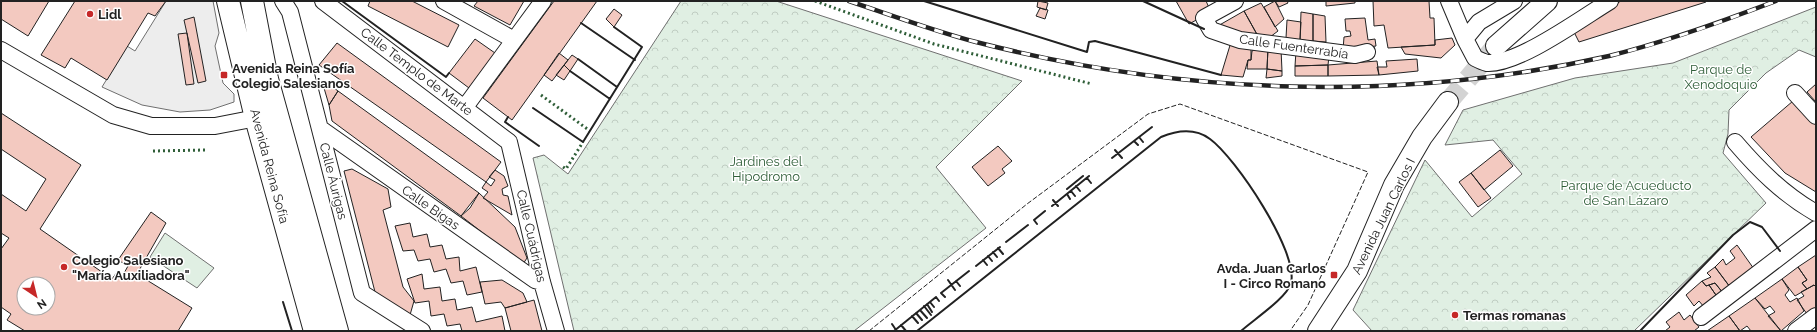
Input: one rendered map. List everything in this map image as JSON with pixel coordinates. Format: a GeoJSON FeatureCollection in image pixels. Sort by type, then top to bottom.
{"type":"FeatureCollection","features":[{"type":"Feature","properties":{"kind":"highway","name":"Avenida Reina Sofía"},"geometry":{"type":"LineString","coordinates":[[228,1],[256,118],[315,331]]}},
{"type":"Feature","properties":{"kind":"highway","name":"Avenida Reina Sofía"},"geometry":{"type":"LineString","coordinates":[[252,1],[267,79],[337,331]]}},
{"type":"Feature","properties":{"kind":"main road"},"geometry":{"type":"LineString","coordinates":[[1496,46],[1547,1]]}},
{"type":"Feature","properties":{"kind":"main road","name":"Avenida Juan Carlos I"},"geometry":{"type":"LineString","coordinates":[[1318,331],[1357,271],[1394,185],[1422,137],[1448,102]]}},
{"type":"Feature","properties":{"kind":"street"},"geometry":{"type":"LineString","coordinates":[[261,1],[260,18],[267,79]]}},
{"type":"Feature","properties":{"kind":"street","name":"Calle Áurigas"},"geometry":{"type":"LineString","coordinates":[[283,1],[290,12],[362,293],[422,331]]}},
{"type":"Feature","properties":{"kind":"street","name":"Calle Templo de Marte"},"geometry":{"type":"LineString","coordinates":[[323,1],[465,107],[509,142]]}},
{"type":"Feature","properties":{"kind":"street"},"geometry":{"type":"LineString","coordinates":[[444,1],[514,40]]}},
{"type":"Feature","properties":{"kind":"street"},"geometry":{"type":"LineString","coordinates":[[465,107],[543,1]]}},
{"type":"Feature","properties":{"kind":"street","name":"Calle Fuenterrabía"},"geometry":{"type":"LineString","coordinates":[[1235,1],[1204,18],[1211,30],[1240,40],[1355,55],[1367,52]]}},
{"type":"Feature","properties":{"kind":"street"},"geometry":{"type":"LineString","coordinates":[[1465,39],[1479,22],[1514,1]]}},
{"type":"Feature","properties":{"kind":"street"},"geometry":{"type":"LineString","coordinates":[[1451,6],[1475,58],[1486,63],[1513,58],[1531,49],[1610,1]]}},
{"type":"Feature","properties":{"kind":"street"},"geometry":{"type":"LineString","coordinates":[[1451,6],[1479,22]]}},
{"type":"Feature","properties":{"kind":"street"},"geometry":{"type":"LineString","coordinates":[[1,50],[113,115],[151,126],[215,126],[256,118]]}},
{"type":"Feature","properties":{"kind":"street"},"geometry":{"type":"LineString","coordinates":[[1795,93],[1816,116]]}},
{"type":"Feature","properties":{"kind":"street","name":"Calle Bigas"},"geometry":{"type":"LineString","coordinates":[[321,129],[535,280],[542,282]]}},
{"type":"Feature","properties":{"kind":"street","name":"Calle Cuádrigas"},"geometry":{"type":"LineString","coordinates":[[509,142],[542,282],[556,331]]}},
{"type":"Feature","properties":{"kind":"street"},"geometry":{"type":"LineString","coordinates":[[1734,142],[1757,168],[1778,187],[1816,212]]}},
{"type":"Feature","properties":{"kind":"street"},"geometry":{"type":"LineString","coordinates":[[1702,317],[1816,229]]}},
{"type":"Feature","properties":{"kind":"street"},"geometry":{"type":"LineString","coordinates":[[1796,331],[1816,316]]}},
{"type":"Feature","properties":{"kind":"green space","name":"Jardines del Hipodromo"},"geometry":{"type":"Polygon","coordinates":[[[681,1],[776,1],[1022,81],[936,167],[986,228],[854,331],[574,331],[533,158],[544,155],[568,174],[681,1]]]}},
{"type":"Feature","properties":{"kind":"green space","name":"Parque de Acueducto de San Lázaro"},"geometry":{"type":"Polygon","coordinates":[[[1816,7],[1816,57],[1799,50],[1766,73],[1729,110],[1728,134],[1723,153],[1766,203],[1634,331],[1372,331],[1353,310],[1425,160],[1472,217],[1522,174],[1493,140],[1445,145],[1463,110],[1575,78],[1673,63],[1816,7]]]}},
{"type":"Feature","properties":{"kind":"green space"},"geometry":{"type":"Polygon","coordinates":[[[165,233],[214,268],[197,288],[150,257],[165,233]]]}},
{"type":"Feature","properties":{"kind":"shaded area"},"geometry":{"type":"Polygon","coordinates":[[[166,1],[213,1],[219,33],[215,46],[223,83],[234,94],[234,102],[210,110],[180,112],[142,105],[102,87],[127,46],[135,51],[166,1]]]}},
{"type":"Feature","properties":{"kind":"building"},"geometry":{"type":"Polygon","coordinates":[[[1,1],[49,1],[28,36],[1,19],[1,1]]]}},
{"type":"Feature","properties":{"kind":"building"},"geometry":{"type":"Polygon","coordinates":[[[75,1],[166,1],[155,16],[148,13],[107,80],[71,58],[65,68],[41,55],[75,1]]]}},
{"type":"Feature","properties":{"kind":"building"},"geometry":{"type":"Polygon","coordinates":[[[370,1],[412,1],[459,25],[448,47],[368,6],[370,1]]]}},
{"type":"Feature","properties":{"kind":"building"},"geometry":{"type":"Polygon","coordinates":[[[478,1],[524,1],[510,25],[474,6],[478,1]]]}},
{"type":"Feature","properties":{"kind":"building"},"geometry":{"type":"Polygon","coordinates":[[[554,1],[597,1],[512,120],[483,98],[554,1]]]}},
{"type":"Feature","properties":{"kind":"building"},"geometry":{"type":"Polygon","coordinates":[[[1038,1],[1048,3],[1046,10],[1037,7],[1038,1]]]}},
{"type":"Feature","properties":{"kind":"building"},"geometry":{"type":"Polygon","coordinates":[[[1176,1],[1206,1],[1211,12],[1189,24],[1176,1]]]}},
{"type":"Feature","properties":{"kind":"building"},"geometry":{"type":"Polygon","coordinates":[[[1275,1],[1287,1],[1288,3],[1279,7],[1275,1]]]}},
{"type":"Feature","properties":{"kind":"building"},"geometry":{"type":"Polygon","coordinates":[[[1275,1],[1284,19],[1275,27],[1264,7],[1275,1]]]}},
{"type":"Feature","properties":{"kind":"building"},"geometry":{"type":"Polygon","coordinates":[[[1326,1],[1355,1],[1355,3],[1326,6],[1326,1]]]}},
{"type":"Feature","properties":{"kind":"building"},"geometry":{"type":"Polygon","coordinates":[[[1373,1],[1429,1],[1430,18],[1434,18],[1435,45],[1388,48],[1384,25],[1374,26],[1373,1]]]}},
{"type":"Feature","properties":{"kind":"building"},"geometry":{"type":"Polygon","coordinates":[[[1621,1],[1706,2],[1579,42],[1572,28],[1621,1]]]}},
{"type":"Feature","properties":{"kind":"building"},"geometry":{"type":"Polygon","coordinates":[[[1261,3],[1278,31],[1266,40],[1259,38],[1244,11],[1261,3]]]}},
{"type":"Feature","properties":{"kind":"building"},"geometry":{"type":"Polygon","coordinates":[[[1040,8],[1048,10],[1045,19],[1036,16],[1040,8]]]}},
{"type":"Feature","properties":{"kind":"building"},"geometry":{"type":"Polygon","coordinates":[[[614,9],[622,15],[614,27],[606,19],[614,9]]]}},
{"type":"Feature","properties":{"kind":"building"},"geometry":{"type":"Polygon","coordinates":[[[1244,11],[1259,38],[1216,27],[1244,11]]]}},
{"type":"Feature","properties":{"kind":"building"},"geometry":{"type":"Polygon","coordinates":[[[1301,12],[1313,14],[1313,41],[1300,40],[1301,12]]]}},
{"type":"Feature","properties":{"kind":"building"},"geometry":{"type":"Polygon","coordinates":[[[1313,14],[1325,16],[1326,42],[1313,41],[1313,14]]]}},
{"type":"Feature","properties":{"kind":"building"},"geometry":{"type":"Polygon","coordinates":[[[194,17],[206,81],[198,83],[184,20],[194,17]]]}},
{"type":"Feature","properties":{"kind":"building"},"geometry":{"type":"Polygon","coordinates":[[[1365,18],[1368,40],[1375,39],[1376,46],[1343,50],[1344,37],[1351,36],[1350,31],[1346,31],[1345,19],[1365,18]]]}},
{"type":"Feature","properties":{"kind":"building"},"geometry":{"type":"Polygon","coordinates":[[[1287,20],[1301,22],[1300,40],[1286,38],[1287,20]]]}},
{"type":"Feature","properties":{"kind":"building"},"geometry":{"type":"Polygon","coordinates":[[[187,33],[194,84],[186,85],[178,34],[187,33]]]}},
{"type":"Feature","properties":{"kind":"building"},"geometry":{"type":"Polygon","coordinates":[[[1452,38],[1455,45],[1441,58],[1405,54],[1401,47],[1435,45],[1435,40],[1452,38]]]}},
{"type":"Feature","properties":{"kind":"building"},"geometry":{"type":"Polygon","coordinates":[[[475,39],[495,53],[469,88],[449,73],[475,39]]]}},
{"type":"Feature","properties":{"kind":"building"},"geometry":{"type":"Polygon","coordinates":[[[1231,42],[1251,48],[1251,60],[1248,60],[1243,77],[1221,75],[1231,42]]]}},
{"type":"Feature","properties":{"kind":"building"},"geometry":{"type":"Polygon","coordinates":[[[337,43],[501,162],[486,182],[319,65],[337,43]]]}},
{"type":"Feature","properties":{"kind":"building"},"geometry":{"type":"Polygon","coordinates":[[[1260,47],[1268,48],[1267,69],[1247,69],[1248,60],[1251,60],[1252,51],[1260,47]]]}},
{"type":"Feature","properties":{"kind":"building"},"geometry":{"type":"Polygon","coordinates":[[[1268,48],[1281,49],[1282,71],[1267,69],[1268,48]]]}},
{"type":"Feature","properties":{"kind":"building"},"geometry":{"type":"Polygon","coordinates":[[[1296,51],[1329,56],[1328,65],[1295,66],[1296,51]]]}},
{"type":"Feature","properties":{"kind":"building"},"geometry":{"type":"Polygon","coordinates":[[[559,53],[568,60],[552,81],[544,75],[559,53]]]}},
{"type":"Feature","properties":{"kind":"building"},"geometry":{"type":"Polygon","coordinates":[[[572,55],[578,59],[570,71],[564,65],[572,55]]]}},
{"type":"Feature","properties":{"kind":"building"},"geometry":{"type":"Polygon","coordinates":[[[1417,59],[1418,71],[1379,75],[1377,67],[1387,67],[1386,61],[1417,59]]]}},
{"type":"Feature","properties":{"kind":"building"},"geometry":{"type":"Polygon","coordinates":[[[1377,61],[1379,75],[1328,76],[1328,65],[1377,61]]]}},
{"type":"Feature","properties":{"kind":"building"},"geometry":{"type":"Polygon","coordinates":[[[564,65],[570,71],[564,80],[556,75],[564,65]]]}},
{"type":"Feature","properties":{"kind":"building"},"geometry":{"type":"Polygon","coordinates":[[[1328,65],[1328,76],[1295,76],[1295,66],[1328,65]]]}},
{"type":"Feature","properties":{"kind":"building"},"geometry":{"type":"Polygon","coordinates":[[[1267,69],[1282,71],[1282,76],[1266,78],[1267,69]]]}},
{"type":"Feature","properties":{"kind":"building"},"geometry":{"type":"Polygon","coordinates":[[[327,83],[338,91],[329,105],[324,88],[327,83]]]}},
{"type":"Feature","properties":{"kind":"building"},"geometry":{"type":"Polygon","coordinates":[[[1816,84],[1816,102],[1807,92],[1816,84]]]}},
{"type":"Feature","properties":{"kind":"building"},"geometry":{"type":"Polygon","coordinates":[[[338,91],[479,193],[470,208],[461,216],[332,121],[329,105],[338,91]]]}},
{"type":"Feature","properties":{"kind":"building"},"geometry":{"type":"Polygon","coordinates":[[[1793,101],[1816,125],[1816,192],[1785,173],[1751,137],[1793,101]]]}},
{"type":"Feature","properties":{"kind":"building"},"geometry":{"type":"Polygon","coordinates":[[[1,113],[81,165],[40,229],[112,279],[117,272],[123,275],[128,266],[118,260],[151,212],[166,223],[137,274],[192,308],[178,331],[25,331],[7,320],[11,314],[1,307],[1,249],[9,238],[1,233],[1,194],[26,211],[46,179],[1,149],[1,113]]]}},
{"type":"Feature","properties":{"kind":"building"},"geometry":{"type":"Polygon","coordinates":[[[998,146],[1012,161],[1002,169],[1005,173],[988,186],[972,167],[998,146]]]}},
{"type":"Feature","properties":{"kind":"building"},"geometry":{"type":"Polygon","coordinates":[[[1500,150],[1513,166],[1484,190],[1471,173],[1500,150]]]}},
{"type":"Feature","properties":{"kind":"building"},"geometry":{"type":"Polygon","coordinates":[[[352,169],[388,189],[391,207],[383,210],[403,287],[414,301],[410,315],[375,292],[344,171],[352,169]]]}},
{"type":"Feature","properties":{"kind":"building"},"geometry":{"type":"Polygon","coordinates":[[[495,170],[504,176],[508,186],[502,189],[503,195],[508,196],[512,215],[483,198],[488,192],[482,188],[486,182],[491,186],[495,180],[489,177],[495,170]]]}},
{"type":"Feature","properties":{"kind":"building"},"geometry":{"type":"Polygon","coordinates":[[[1471,173],[1491,198],[1478,207],[1459,182],[1471,173]]]}},
{"type":"Feature","properties":{"kind":"building"},"geometry":{"type":"Polygon","coordinates":[[[479,193],[515,227],[527,258],[523,264],[461,216],[479,193]]]}},
{"type":"Feature","properties":{"kind":"building"},"geometry":{"type":"Polygon","coordinates":[[[410,223],[413,237],[427,234],[430,247],[442,245],[446,259],[459,257],[460,271],[476,267],[482,292],[467,295],[463,281],[451,283],[446,269],[434,272],[430,259],[418,261],[414,250],[403,251],[395,226],[410,223]]]}},
{"type":"Feature","properties":{"kind":"building"},"geometry":{"type":"Polygon","coordinates":[[[1737,245],[1754,269],[1730,287],[1715,267],[1723,259],[1726,265],[1735,258],[1730,251],[1737,245]]]}},
{"type":"Feature","properties":{"kind":"building"},"geometry":{"type":"Polygon","coordinates":[[[1816,255],[1816,287],[1814,285],[1807,289],[1802,283],[1807,280],[1798,267],[1816,255]]]}},
{"type":"Feature","properties":{"kind":"building"},"geometry":{"type":"Polygon","coordinates":[[[1715,267],[1730,287],[1723,293],[1715,283],[1706,286],[1702,281],[1711,277],[1707,273],[1715,267]]]}},
{"type":"Feature","properties":{"kind":"building"},"geometry":{"type":"Polygon","coordinates":[[[1798,267],[1807,280],[1802,283],[1807,289],[1795,296],[1782,279],[1798,267]]]}},
{"type":"Feature","properties":{"kind":"building"},"geometry":{"type":"Polygon","coordinates":[[[422,274],[424,289],[440,287],[442,301],[455,299],[457,310],[472,307],[476,322],[502,316],[505,331],[462,331],[460,324],[447,326],[444,314],[431,316],[429,301],[415,303],[407,279],[422,274]]]}},
{"type":"Feature","properties":{"kind":"building"},"geometry":{"type":"Polygon","coordinates":[[[1782,279],[1789,290],[1785,295],[1790,302],[1797,298],[1804,311],[1781,331],[1768,316],[1775,312],[1770,306],[1765,309],[1755,298],[1782,279]]]}},
{"type":"Feature","properties":{"kind":"building"},"geometry":{"type":"Polygon","coordinates":[[[502,280],[523,293],[527,302],[505,308],[501,302],[485,304],[480,282],[502,280]]]}},
{"type":"Feature","properties":{"kind":"building"},"geometry":{"type":"Polygon","coordinates":[[[1702,281],[1706,286],[1709,285],[1718,298],[1704,307],[1699,301],[1694,306],[1686,295],[1702,281]]]}},
{"type":"Feature","properties":{"kind":"building"},"geometry":{"type":"Polygon","coordinates":[[[1715,283],[1723,293],[1718,298],[1709,285],[1715,283]]]}},
{"type":"Feature","properties":{"kind":"building"},"geometry":{"type":"Polygon","coordinates":[[[1814,285],[1816,287],[1816,308],[1807,314],[1797,300],[1804,296],[1801,292],[1814,285]]]}},
{"type":"Feature","properties":{"kind":"building"},"geometry":{"type":"Polygon","coordinates":[[[1755,298],[1781,331],[1751,331],[1747,326],[1740,331],[1729,316],[1755,298]]]}},
{"type":"Feature","properties":{"kind":"building"},"geometry":{"type":"Polygon","coordinates":[[[534,300],[542,331],[511,331],[505,308],[534,300]]]}},
{"type":"Feature","properties":{"kind":"building"},"geometry":{"type":"Polygon","coordinates":[[[1679,312],[1684,320],[1690,315],[1699,327],[1694,331],[1665,331],[1670,327],[1666,322],[1679,312]]]}},
{"type":"Feature","properties":{"kind":"building"},"geometry":{"type":"Polygon","coordinates":[[[1729,316],[1740,331],[1707,331],[1729,316]]]}},
{"type":"Feature","properties":{"kind":"tunnel"},"geometry":{"type":"LineString","coordinates":[[1448,102],[1496,46]]}},
{"type":"Feature","properties":{"kind":"railway"},"geometry":{"type":"LineString","coordinates":[[849,1],[960,38],[1054,60],[1133,73],[1212,82],[1292,86],[1372,86],[1451,81],[1531,71],[1609,56],[1672,38],[1776,1]]}},
{"type":"Feature","properties":{"kind":"hedge"},"geometry":{"type":"LineString","coordinates":[[815,1],[934,44],[1092,84]]}},
{"type":"Feature","properties":{"kind":"hedge"},"geometry":{"type":"LineString","coordinates":[[541,95],[590,131]]}},
{"type":"Feature","properties":{"kind":"hedge"},"geometry":{"type":"LineString","coordinates":[[563,167],[566,169],[583,142]]}},
{"type":"Feature","properties":{"kind":"hedge"},"geometry":{"type":"LineString","coordinates":[[153,151],[205,150]]}},
{"type":"Feature","properties":{"kind":"fence"},"geometry":{"type":"LineString","coordinates":[[869,331],[1027,204],[1148,114],[1180,104],[1368,172],[1308,305],[1290,331]]}},
{"type":"Feature","properties":{"kind":"wall"},"geometry":{"type":"LineString","coordinates":[[342,1],[446,77],[449,73]]}},
{"type":"Feature","properties":{"kind":"wall"},"geometry":{"type":"LineString","coordinates":[[924,1],[1087,52],[1089,42],[1095,41],[1221,75]]}},
{"type":"Feature","properties":{"kind":"wall"},"geometry":{"type":"LineString","coordinates":[[1143,1],[1204,29]]}},
{"type":"Feature","properties":{"kind":"wall"},"geometry":{"type":"LineString","coordinates":[[581,23],[635,60]]}},
{"type":"Feature","properties":{"kind":"wall"},"geometry":{"type":"LineString","coordinates":[[533,108],[583,142],[642,47],[614,27]]}},
{"type":"Feature","properties":{"kind":"wall"},"geometry":{"type":"LineString","coordinates":[[578,59],[617,87]]}},
{"type":"Feature","properties":{"kind":"wall"},"geometry":{"type":"LineString","coordinates":[[570,71],[610,99]]}},
{"type":"Feature","properties":{"kind":"wall"},"geometry":{"type":"LineString","coordinates":[[508,117],[505,122],[539,146]]}},
{"type":"Feature","properties":{"kind":"wall"},"geometry":{"type":"LineString","coordinates":[[1112,158],[1152,127]]}},
{"type":"Feature","properties":{"kind":"wall"},"geometry":{"type":"LineString","coordinates":[[917,331],[1161,137],[1186,131],[1198,133],[1210,139],[1221,149],[1249,184],[1275,229],[1285,250],[1291,269],[1291,283],[1288,289],[1277,302],[1241,331]]}},
{"type":"Feature","properties":{"kind":"wall"},"geometry":{"type":"LineString","coordinates":[[1139,137],[1143,142]]}},
{"type":"Feature","properties":{"kind":"wall"},"geometry":{"type":"LineString","coordinates":[[1134,141],[1138,145]]}},
{"type":"Feature","properties":{"kind":"wall"},"geometry":{"type":"LineString","coordinates":[[1115,150],[1122,158]]}},
{"type":"Feature","properties":{"kind":"wall"},"geometry":{"type":"LineString","coordinates":[[1067,189],[1083,176]]}},
{"type":"Feature","properties":{"kind":"wall"},"geometry":{"type":"LineString","coordinates":[[1052,206],[1089,176]]}},
{"type":"Feature","properties":{"kind":"wall"},"geometry":{"type":"LineString","coordinates":[[1087,178],[1091,183]]}},
{"type":"Feature","properties":{"kind":"wall"},"geometry":{"type":"LineString","coordinates":[[1076,186],[1080,191]]}},
{"type":"Feature","properties":{"kind":"wall"},"geometry":{"type":"LineString","coordinates":[[1071,191],[1075,196]]}},
{"type":"Feature","properties":{"kind":"wall"},"geometry":{"type":"LineString","coordinates":[[1067,194],[1070,199]]}},
{"type":"Feature","properties":{"kind":"wall"},"geometry":{"type":"LineString","coordinates":[[1053,200],[1058,206]]}},
{"type":"Feature","properties":{"kind":"wall"},"geometry":{"type":"LineString","coordinates":[[1037,224],[1034,220],[1045,211]]}},
{"type":"Feature","properties":{"kind":"wall"},"geometry":{"type":"LineString","coordinates":[[1640,331],[1733,235],[1750,222],[1762,227],[1780,251]]}},
{"type":"Feature","properties":{"kind":"wall"},"geometry":{"type":"LineString","coordinates":[[1006,242],[1028,225]]}},
{"type":"Feature","properties":{"kind":"wall"},"geometry":{"type":"LineString","coordinates":[[976,266],[1000,247]]}},
{"type":"Feature","properties":{"kind":"wall"},"geometry":{"type":"LineString","coordinates":[[998,248],[1003,254]]}},
{"type":"Feature","properties":{"kind":"wall"},"geometry":{"type":"LineString","coordinates":[[993,252],[997,257]]}},
{"type":"Feature","properties":{"kind":"wall"},"geometry":{"type":"LineString","coordinates":[[988,256],[992,261]]}},
{"type":"Feature","properties":{"kind":"wall"},"geometry":{"type":"LineString","coordinates":[[983,260],[987,265]]}},
{"type":"Feature","properties":{"kind":"wall"},"geometry":{"type":"LineString","coordinates":[[945,297],[941,293],[969,271]]}},
{"type":"Feature","properties":{"kind":"wall"},"geometry":{"type":"LineString","coordinates":[[948,280],[955,290]]}},
{"type":"Feature","properties":{"kind":"wall"},"geometry":{"type":"LineString","coordinates":[[956,281],[960,286]]}},
{"type":"Feature","properties":{"kind":"wall"},"geometry":{"type":"LineString","coordinates":[[894,331],[936,297],[939,301]]}},
{"type":"Feature","properties":{"kind":"wall"},"geometry":{"type":"LineString","coordinates":[[283,302],[292,331]]}},
{"type":"Feature","properties":{"kind":"wall"},"geometry":{"type":"LineString","coordinates":[[930,302],[934,307]]}},
{"type":"Feature","properties":{"kind":"wall"},"geometry":{"type":"LineString","coordinates":[[927,304],[932,312]]}},
{"type":"Feature","properties":{"kind":"wall"},"geometry":{"type":"LineString","coordinates":[[924,306],[931,315]]}},
{"type":"Feature","properties":{"kind":"wall"},"geometry":{"type":"LineString","coordinates":[[920,310],[927,318]]}},
{"type":"Feature","properties":{"kind":"wall"},"geometry":{"type":"LineString","coordinates":[[916,313],[922,320]]}},
{"type":"Feature","properties":{"kind":"wall"},"geometry":{"type":"LineString","coordinates":[[912,316],[918,323]]}},
{"type":"Feature","properties":{"kind":"wall"},"geometry":{"type":"LineString","coordinates":[[892,324],[896,330]]}},
{"type":"Feature","properties":{"kind":"wall"},"geometry":{"type":"LineString","coordinates":[[901,325],[906,331]]}},
{"type":"Feature","properties":{"kind":"place","name":"Lidl"},"geometry":{"type":"Point","coordinates":[90,14]}},
{"type":"Feature","properties":{"kind":"place","name":"Avenida Reina Sofía Colegio Salesianos"},"geometry":{"type":"Point","coordinates":[224,75]}},
{"type":"Feature","properties":{"kind":"place","name":"Colegio Salesiano \"María Auxiliadora\""},"geometry":{"type":"Point","coordinates":[64,267]}},
{"type":"Feature","properties":{"kind":"place","name":"Avda. Juan Carlos I - Circo Romano"},"geometry":{"type":"Point","coordinates":[1334,275]}},
{"type":"Feature","properties":{"kind":"place","name":"Termas romanas"},"geometry":{"type":"Point","coordinates":[1455,315]}},
{"type":"Feature","properties":{"kind":"park label","name":"Parque de Xenodoquio"},"geometry":{"type":"Point","coordinates":[1721,76]}}]}
